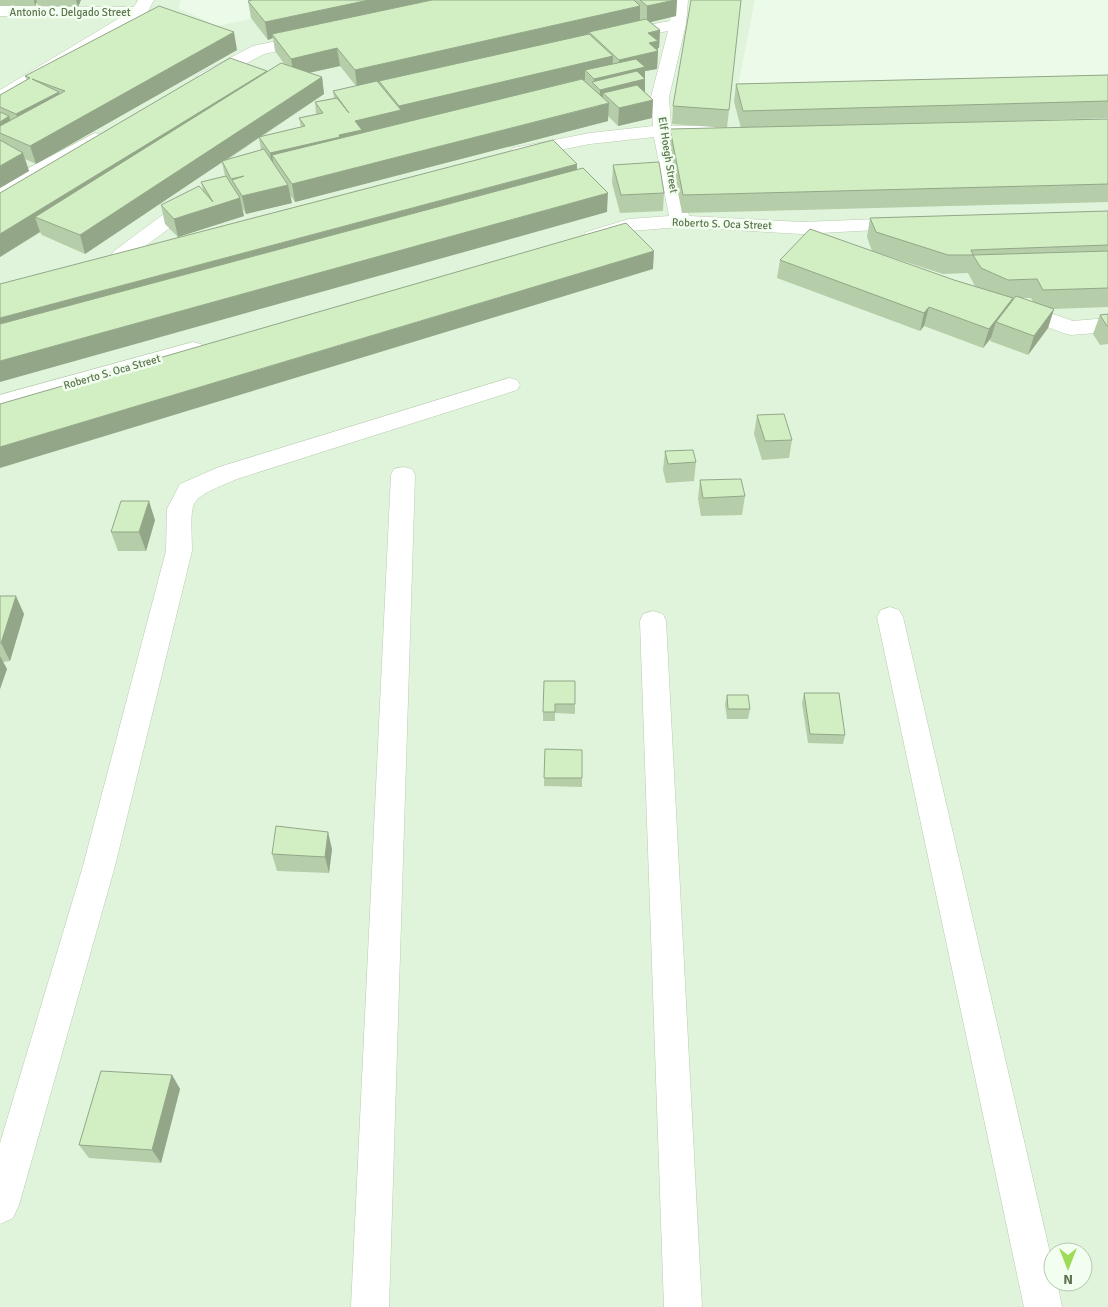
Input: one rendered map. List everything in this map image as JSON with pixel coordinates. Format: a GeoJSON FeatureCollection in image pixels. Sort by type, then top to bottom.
{"type":"FeatureCollection","features":[{"type":"Feature","properties":{"kind":"street","name":"Elf Hoegh Street"},"geometry":{"type":"LineString","coordinates":[[680,0],[678,24],[660,97],[662,131],[680,221]]}},
{"type":"Feature","properties":{"kind":"street"},"geometry":{"type":"LineString","coordinates":[[0,98],[143,6]]}},
{"type":"Feature","properties":{"kind":"street","name":"Antonio C. Delgado Street"},"geometry":{"type":"LineString","coordinates":[[0,11],[143,6]]}},
{"type":"Feature","properties":{"kind":"street"},"geometry":{"type":"LineString","coordinates":[[607,38],[678,24]]}},
{"type":"Feature","properties":{"kind":"street"},"geometry":{"type":"LineString","coordinates":[[186,88],[259,50],[324,36]]}},
{"type":"Feature","properties":{"kind":"street"},"geometry":{"type":"LineString","coordinates":[[9,74],[38,74]]}},
{"type":"Feature","properties":{"kind":"street"},"geometry":{"type":"LineString","coordinates":[[0,191],[110,130]]}},
{"type":"Feature","properties":{"kind":"street"},"geometry":{"type":"LineString","coordinates":[[504,156],[569,140],[629,132],[722,130]]}},
{"type":"Feature","properties":{"kind":"street"},"geometry":{"type":"LineString","coordinates":[[165,244],[112,257],[208,190]]}},
{"type":"Feature","properties":{"kind":"street","name":"Roberto S. Oca Street"},"geometry":{"type":"LineString","coordinates":[[572,242],[629,226],[680,221],[802,228],[930,224]]}},
{"type":"Feature","properties":{"kind":"street"},"geometry":{"type":"LineString","coordinates":[[802,228],[848,245]]}},
{"type":"Feature","properties":{"kind":"street"},"geometry":{"type":"LineString","coordinates":[[997,300],[1071,328],[1108,325]]}},
{"type":"Feature","properties":{"kind":"street","name":"Roberto S. Oca Street"},"geometry":{"type":"LineString","coordinates":[[0,403],[210,344]]}},
{"type":"Feature","properties":{"kind":"street"},"geometry":{"type":"LineString","coordinates":[[0,1205],[99,866],[179,551],[179,509],[189,490],[228,473],[509,385]]}},
{"type":"Feature","properties":{"kind":"street"},"geometry":{"type":"LineString","coordinates":[[370,1307],[403,475]]}},
{"type":"Feature","properties":{"kind":"street"},"geometry":{"type":"LineString","coordinates":[[890,617],[1043,1307]]}},
{"type":"Feature","properties":{"kind":"street"},"geometry":{"type":"LineString","coordinates":[[653,621],[683,1307]]}},
{"type":"Feature","properties":{"kind":"shaded area"},"geometry":{"type":"Polygon","coordinates":[[[0,0],[181,0],[178,8],[217,26],[341,0],[755,0],[734,106],[1108,95],[1108,1307],[0,1307],[0,0]]]}},
{"type":"Feature","properties":{"kind":"building"},"geometry":{"type":"Polygon","coordinates":[[[369,0],[265,22],[248,1],[369,0]]]}},
{"type":"Feature","properties":{"kind":"building"},"geometry":{"type":"Polygon","coordinates":[[[432,0],[634,0],[640,6],[355,70],[337,48],[291,59],[272,34],[432,0]]]}},
{"type":"Feature","properties":{"kind":"building"},"geometry":{"type":"Polygon","coordinates":[[[640,0],[675,0],[647,6],[640,0]]]}},
{"type":"Feature","properties":{"kind":"building"},"geometry":{"type":"Polygon","coordinates":[[[691,0],[741,0],[729,110],[673,106],[691,0]]]}},
{"type":"Feature","properties":{"kind":"building"},"geometry":{"type":"Polygon","coordinates":[[[159,6],[234,32],[30,146],[0,133],[0,126],[65,91],[32,79],[59,92],[16,114],[0,107],[0,95],[30,78],[25,76],[159,6]]]}},
{"type":"Feature","properties":{"kind":"building"},"geometry":{"type":"Polygon","coordinates":[[[646,19],[660,30],[648,33],[658,41],[649,43],[658,51],[619,60],[589,32],[646,19]]]}},
{"type":"Feature","properties":{"kind":"building"},"geometry":{"type":"Polygon","coordinates":[[[589,34],[613,56],[399,106],[379,81],[589,34]]]}},
{"type":"Feature","properties":{"kind":"building"},"geometry":{"type":"Polygon","coordinates":[[[230,58],[267,71],[0,234],[0,193],[230,58]]]}},
{"type":"Feature","properties":{"kind":"building"},"geometry":{"type":"Polygon","coordinates":[[[636,59],[645,67],[594,79],[585,70],[636,59]]]}},
{"type":"Feature","properties":{"kind":"building"},"geometry":{"type":"Polygon","coordinates":[[[281,63],[322,77],[80,235],[35,217],[281,63]]]}},
{"type":"Feature","properties":{"kind":"building"},"geometry":{"type":"Polygon","coordinates":[[[637,71],[645,79],[600,90],[592,82],[637,71]]]}},
{"type":"Feature","properties":{"kind":"building"},"geometry":{"type":"Polygon","coordinates":[[[1108,75],[1108,101],[743,111],[736,84],[1108,75]]]}},
{"type":"Feature","properties":{"kind":"building"},"geometry":{"type":"Polygon","coordinates":[[[582,79],[609,103],[292,184],[272,155],[582,79]]]}},
{"type":"Feature","properties":{"kind":"building"},"geometry":{"type":"Polygon","coordinates":[[[377,81],[401,110],[355,121],[362,130],[270,153],[259,137],[305,126],[299,118],[323,113],[315,102],[337,98],[349,113],[333,91],[377,81]]]}},
{"type":"Feature","properties":{"kind":"building"},"geometry":{"type":"Polygon","coordinates":[[[637,85],[653,100],[619,108],[603,93],[637,85]]]}},
{"type":"Feature","properties":{"kind":"building"},"geometry":{"type":"Polygon","coordinates":[[[0,112],[9,116],[0,122],[0,112]]]}},
{"type":"Feature","properties":{"kind":"building"},"geometry":{"type":"Polygon","coordinates":[[[1108,119],[1108,184],[683,195],[670,129],[1108,119]]]}},
{"type":"Feature","properties":{"kind":"building"},"geometry":{"type":"Polygon","coordinates":[[[0,140],[23,153],[0,166],[0,140]]]}},
{"type":"Feature","properties":{"kind":"building"},"geometry":{"type":"Polygon","coordinates":[[[553,140],[577,164],[0,318],[0,284],[553,140]]]}},
{"type":"Feature","properties":{"kind":"building"},"geometry":{"type":"Polygon","coordinates":[[[264,149],[288,185],[242,196],[232,180],[244,176],[231,179],[222,161],[264,149]]]}},
{"type":"Feature","properties":{"kind":"building"},"geometry":{"type":"Polygon","coordinates":[[[659,162],[664,193],[621,195],[613,165],[659,162]]]}},
{"type":"Feature","properties":{"kind":"building"},"geometry":{"type":"Polygon","coordinates":[[[583,168],[608,193],[0,361],[0,324],[583,168]]]}},
{"type":"Feature","properties":{"kind":"building"},"geometry":{"type":"Polygon","coordinates":[[[226,176],[240,198],[174,219],[161,205],[199,186],[213,202],[201,182],[226,176]]]}},
{"type":"Feature","properties":{"kind":"building"},"geometry":{"type":"Polygon","coordinates":[[[1108,211],[1108,245],[971,250],[973,255],[948,255],[876,232],[870,218],[1108,211]]]}},
{"type":"Feature","properties":{"kind":"building"},"geometry":{"type":"Polygon","coordinates":[[[626,223],[654,251],[0,447],[0,404],[626,223]]]}},
{"type":"Feature","properties":{"kind":"building"},"geometry":{"type":"Polygon","coordinates":[[[810,229],[954,280],[1013,298],[989,329],[929,307],[924,313],[780,260],[810,229]]]}},
{"type":"Feature","properties":{"kind":"building"},"geometry":{"type":"Polygon","coordinates":[[[1108,251],[1108,288],[1043,290],[1037,279],[1008,280],[981,268],[973,255],[1108,251]]]}},
{"type":"Feature","properties":{"kind":"building"},"geometry":{"type":"Polygon","coordinates":[[[1016,296],[1054,309],[1034,336],[996,322],[1016,296]]]}},
{"type":"Feature","properties":{"kind":"building"},"geometry":{"type":"Polygon","coordinates":[[[1108,314],[1108,326],[1107,326],[1100,315],[1108,314]]]}},
{"type":"Feature","properties":{"kind":"building"},"geometry":{"type":"Polygon","coordinates":[[[784,414],[792,440],[765,441],[757,415],[784,414]]]}},
{"type":"Feature","properties":{"kind":"building"},"geometry":{"type":"Polygon","coordinates":[[[693,450],[696,462],[668,464],[665,451],[693,450]]]}},
{"type":"Feature","properties":{"kind":"building"},"geometry":{"type":"Polygon","coordinates":[[[741,479],[745,496],[703,498],[700,480],[741,479]]]}},
{"type":"Feature","properties":{"kind":"building"},"geometry":{"type":"Polygon","coordinates":[[[121,501],[149,501],[139,532],[111,532],[121,501]]]}},
{"type":"Feature","properties":{"kind":"building"},"geometry":{"type":"Polygon","coordinates":[[[0,596],[16,596],[1,643],[0,643],[0,596]]]}},
{"type":"Feature","properties":{"kind":"building"},"geometry":{"type":"Polygon","coordinates":[[[544,681],[575,681],[575,704],[555,704],[555,712],[543,712],[544,681]]]}},
{"type":"Feature","properties":{"kind":"building"},"geometry":{"type":"Polygon","coordinates":[[[804,693],[839,693],[845,735],[810,734],[804,693]]]}},
{"type":"Feature","properties":{"kind":"building"},"geometry":{"type":"Polygon","coordinates":[[[727,695],[748,695],[750,709],[728,709],[727,695]]]}},
{"type":"Feature","properties":{"kind":"building"},"geometry":{"type":"Polygon","coordinates":[[[545,749],[582,750],[582,778],[544,778],[545,749]]]}},
{"type":"Feature","properties":{"kind":"building"},"geometry":{"type":"Polygon","coordinates":[[[276,826],[328,832],[325,857],[272,854],[276,826]]]}},
{"type":"Feature","properties":{"kind":"building"},"geometry":{"type":"Polygon","coordinates":[[[101,1071],[172,1075],[152,1150],[79,1145],[101,1071]]]}}]}
